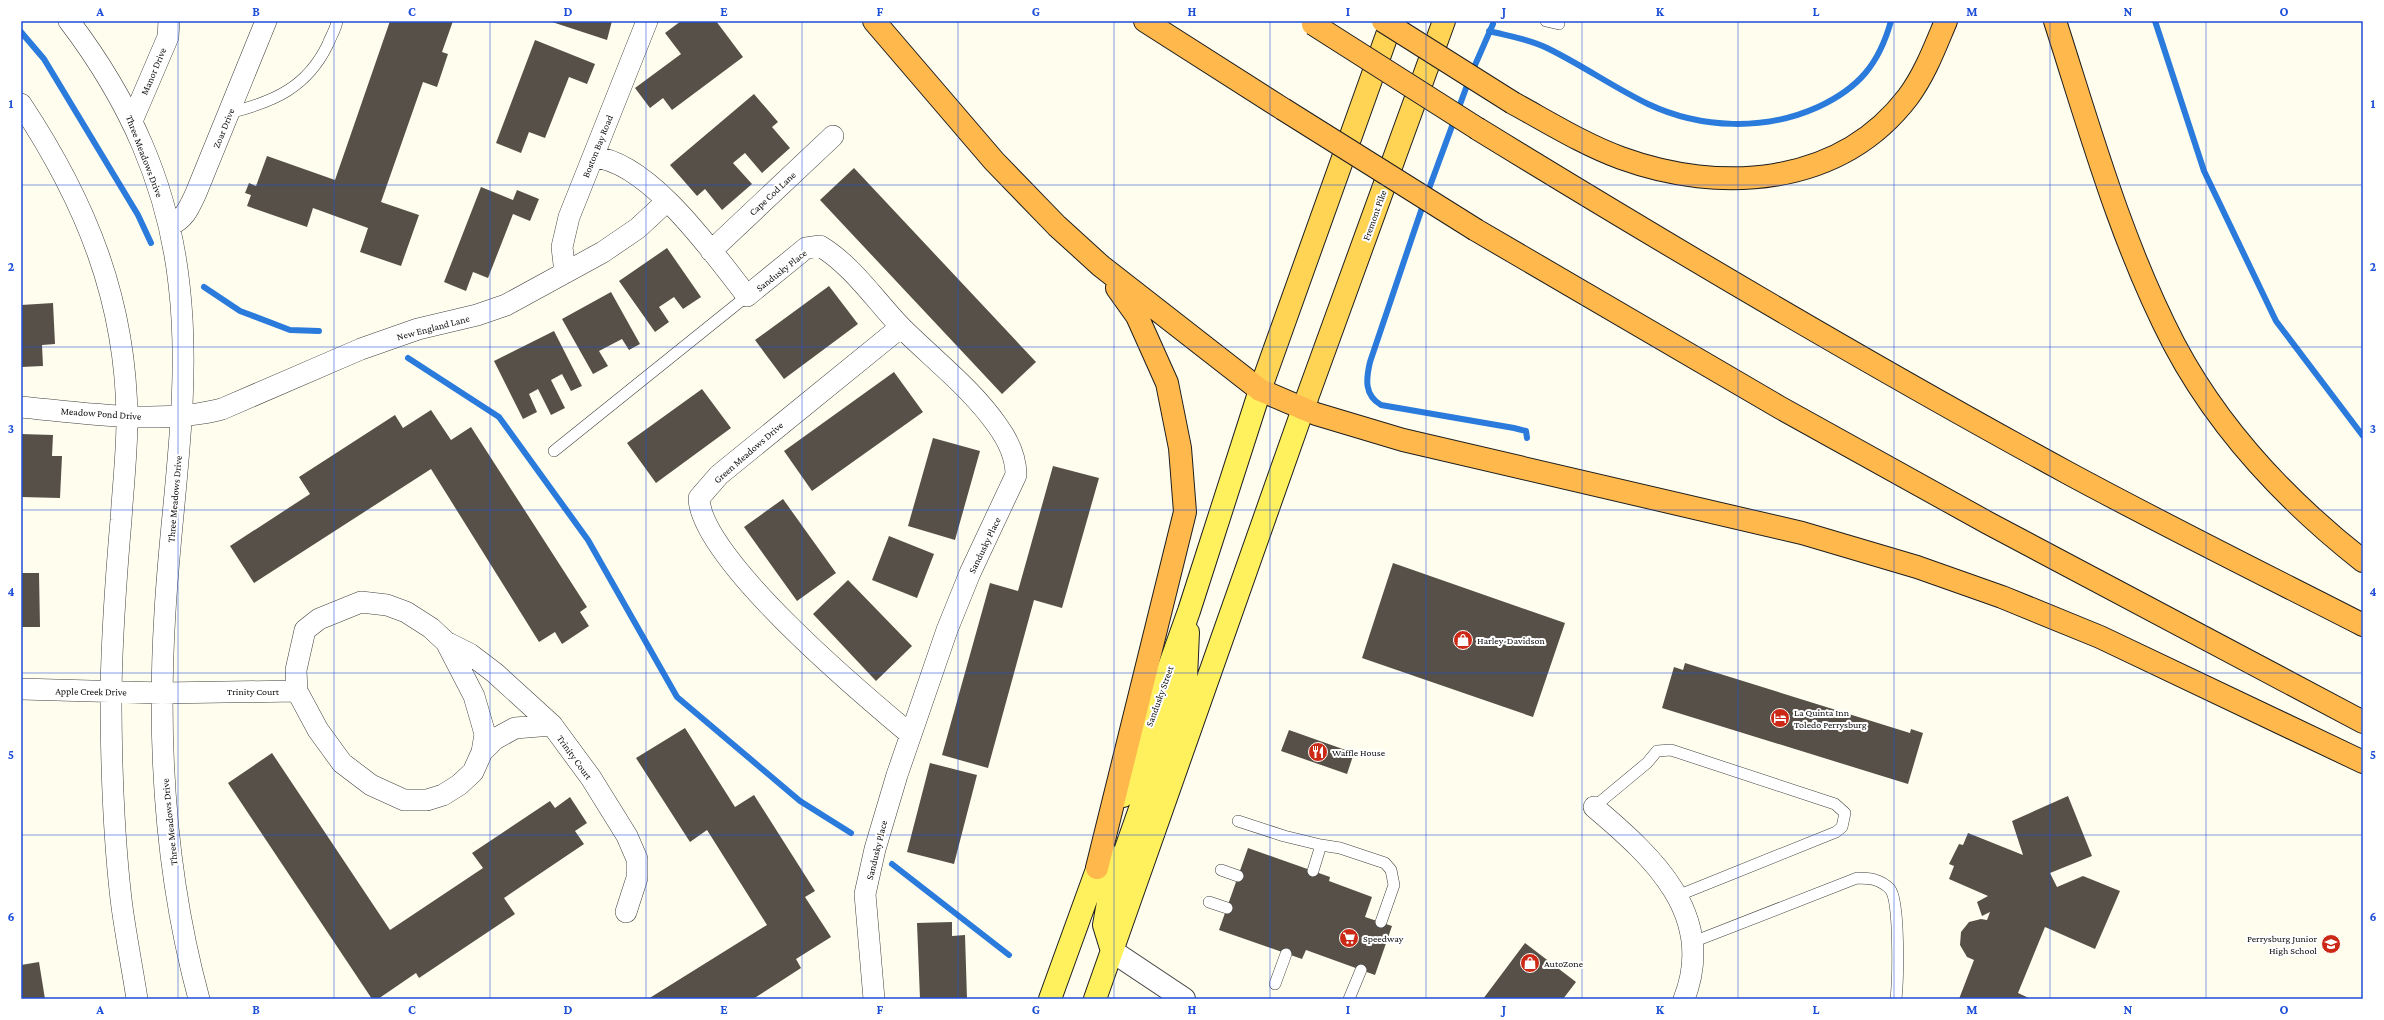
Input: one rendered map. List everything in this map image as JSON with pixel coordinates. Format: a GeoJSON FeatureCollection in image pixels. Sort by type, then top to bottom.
{"type":"FeatureCollection","features":[{"type":"Feature","properties":{"kind":"highway"},"geometry":{"type":"LineString","coordinates":[[874,21],[994,161],[1057,226],[1101,266],[1260,390],[1303,409],[1403,440],[1802,533],[1917,567],[2002,597],[2100,637],[2363,762]]}},
{"type":"Feature","properties":{"kind":"highway"},"geometry":{"type":"LineString","coordinates":[[1145,21],[1476,230],[1779,407],[1981,520],[2363,722]]}},
{"type":"Feature","properties":{"kind":"highway"},"geometry":{"type":"LineString","coordinates":[[1383,21],[1513,103],[1579,139],[1620,158],[1663,171],[1722,180],[1753,179],[1782,174],[1811,166],[1839,154],[1864,138],[1888,119],[1908,97],[1925,72],[1946,21]]}},
{"type":"Feature","properties":{"kind":"highway"},"geometry":{"type":"LineString","coordinates":[[1260,390],[1392,21]]}},
{"type":"Feature","properties":{"kind":"highway","name":"Fremont Pike"},"geometry":{"type":"LineString","coordinates":[[1303,409],[1444,21]]}},
{"type":"Feature","properties":{"kind":"highway"},"geometry":{"type":"LineString","coordinates":[[2055,21],[2126,236],[2148,291],[2175,345],[2206,396],[2242,443],[2281,488],[2334,538],[2363,561]]}},
{"type":"Feature","properties":{"kind":"highway"},"geometry":{"type":"LineString","coordinates":[[1310,22],[1478,129],[1682,253],[1888,373],[2071,474],[2363,626]]}},
{"type":"Feature","properties":{"kind":"highway"},"geometry":{"type":"LineString","coordinates":[[1097,868],[1185,512],[1180,448],[1167,383],[1137,316],[1101,266]]}},
{"type":"Feature","properties":{"kind":"main road","name":"Sandusky Street"},"geometry":{"type":"LineString","coordinates":[[1050,999],[1189,611],[1260,390]]}},
{"type":"Feature","properties":{"kind":"main road"},"geometry":{"type":"LineString","coordinates":[[1095,999],[1303,409]]}},
{"type":"Feature","properties":{"kind":"main road"},"geometry":{"type":"LineString","coordinates":[[1112,951],[1104,925],[1109,896],[1186,678],[1189,611]]}},
{"type":"Feature","properties":{"kind":"street","name":"Three Meadows Drive"},"geometry":{"type":"LineString","coordinates":[[69,21],[97,58],[121,97],[132,121],[157,183],[169,226],[179,284],[183,344],[181,414],[165,613],[162,693],[163,762],[169,837],[180,911],[198,999]]}},
{"type":"Feature","properties":{"kind":"street","name":"Manor Drive"},"geometry":{"type":"LineString","coordinates":[[132,121],[168,37],[169,21]]}},
{"type":"Feature","properties":{"kind":"street","name":"Zoar Drive"},"geometry":{"type":"LineString","coordinates":[[169,226],[180,221],[186,215],[229,114],[266,21]]}},
{"type":"Feature","properties":{"kind":"street","name":"Boston Bay Road"},"geometry":{"type":"LineString","coordinates":[[565,273],[562,260],[563,235],[647,21]]}},
{"type":"Feature","properties":{"kind":"street"},"geometry":{"type":"LineString","coordinates":[[21,104],[46,142],[75,194],[103,266],[118,324],[125,369],[127,417],[115,596],[111,691],[113,808],[121,898],[137,999]]}},
{"type":"Feature","properties":{"kind":"street","name":"Cape Cod Lane"},"geometry":{"type":"LineString","coordinates":[[711,251],[833,136]]}},
{"type":"Feature","properties":{"kind":"street"},"geometry":{"type":"LineString","coordinates":[[593,158],[612,160],[629,170],[667,201],[711,251],[747,296]]}},
{"type":"Feature","properties":{"kind":"street","name":"New England Lane"},"geometry":{"type":"LineString","coordinates":[[181,414],[207,413],[222,409],[361,349],[418,329],[477,315],[506,305],[565,273],[638,228],[667,201]]}},
{"type":"Feature","properties":{"kind":"street","name":"Sandusky Place"},"geometry":{"type":"LineString","coordinates":[[747,296],[806,248],[820,246],[834,254],[901,327],[966,389],[997,424],[1012,451],[1016,466],[1016,475],[1011,490],[970,573],[947,630],[910,734],[875,849],[865,894],[874,999]]}},
{"type":"Feature","properties":{"kind":"street","name":"Green Meadows Drive"},"geometry":{"type":"LineString","coordinates":[[901,327],[719,475],[699,498],[699,502],[712,534],[748,581],[788,625],[854,687],[910,734]]}},
{"type":"Feature","properties":{"kind":"street","name":"Meadow Pond Drive"},"geometry":{"type":"LineString","coordinates":[[21,407],[127,417],[181,414]]}},
{"type":"Feature","properties":{"kind":"street"},"geometry":{"type":"LineString","coordinates":[[297,691],[296,670],[305,630],[319,618],[361,602],[387,605],[406,612],[431,628],[446,642],[470,654],[495,673],[552,725]]}},
{"type":"Feature","properties":{"kind":"street"},"geometry":{"type":"LineString","coordinates":[[446,642],[474,696],[485,734],[482,752]]}},
{"type":"Feature","properties":{"kind":"street","name":"Apple Creek Drive"},"geometry":{"type":"LineString","coordinates":[[21,689],[162,693]]}},
{"type":"Feature","properties":{"kind":"street","name":"Trinity Court"},"geometry":{"type":"LineString","coordinates":[[162,693],[297,691],[318,730],[342,763],[371,785],[404,800],[428,800],[443,795],[460,785],[473,772],[482,752],[495,739],[515,728],[552,725],[591,778],[627,836],[637,859],[637,878],[626,912]]}},
{"type":"Feature","properties":{"kind":"street"},"geometry":{"type":"LineString","coordinates":[[1594,807],[1633,840],[1655,864],[1677,896],[1685,911],[1693,942],[1693,972],[1684,999]]}},
{"type":"Feature","properties":{"kind":"street"},"geometry":{"type":"LineString","coordinates":[[1112,951],[1184,999]]}},
{"type":"Feature","properties":{"kind":"lane"},"geometry":{"type":"LineString","coordinates":[[229,114],[262,105],[293,88],[320,60],[337,21]]}},
{"type":"Feature","properties":{"kind":"lane"},"geometry":{"type":"LineString","coordinates":[[1546,21],[1559,24]]}},
{"type":"Feature","properties":{"kind":"lane"},"geometry":{"type":"LineString","coordinates":[[554,451],[747,296]]}},
{"type":"Feature","properties":{"kind":"lane"},"geometry":{"type":"LineString","coordinates":[[1594,807],[1647,763],[1657,751],[1671,750],[1835,804],[1845,813],[1842,827],[1836,832],[1677,896]]}},
{"type":"Feature","properties":{"kind":"lane"},"geometry":{"type":"LineString","coordinates":[[1238,821],[1284,836],[1340,848],[1385,863],[1391,870],[1394,884],[1381,922]]}},
{"type":"Feature","properties":{"kind":"lane"},"geometry":{"type":"LineString","coordinates":[[1313,871],[1321,845]]}},
{"type":"Feature","properties":{"kind":"lane"},"geometry":{"type":"LineString","coordinates":[[1221,870],[1238,876]]}},
{"type":"Feature","properties":{"kind":"lane"},"geometry":{"type":"LineString","coordinates":[[1693,942],[1857,878],[1875,878],[1891,890],[1896,911],[1898,982],[1896,999]]}},
{"type":"Feature","properties":{"kind":"lane"},"geometry":{"type":"LineString","coordinates":[[1209,902],[1227,908]]}},
{"type":"Feature","properties":{"kind":"lane"},"geometry":{"type":"LineString","coordinates":[[1275,984],[1286,954]]}},
{"type":"Feature","properties":{"kind":"lane"},"geometry":{"type":"LineString","coordinates":[[1349,999],[1361,970]]}},
{"type":"Feature","properties":{"kind":"building"},"geometry":{"type":"Polygon","coordinates":[[[390,21],[453,21],[442,52],[448,54],[437,87],[423,82],[381,202],[419,215],[401,266],[360,252],[368,228],[313,208],[307,227],[247,206],[251,195],[245,193],[249,183],[256,186],[267,156],[335,180],[390,21]]]}},
{"type":"Feature","properties":{"kind":"building"},"geometry":{"type":"Polygon","coordinates":[[[549,21],[612,21],[607,40],[549,21]]]}},
{"type":"Feature","properties":{"kind":"building"},"geometry":{"type":"Polygon","coordinates":[[[681,21],[716,21],[743,57],[672,110],[663,98],[650,108],[635,88],[681,54],[665,33],[681,21]]]}},
{"type":"Feature","properties":{"kind":"building"},"geometry":{"type":"Polygon","coordinates":[[[535,40],[595,64],[587,84],[569,77],[545,138],[529,132],[521,153],[496,143],[535,40]]]}},
{"type":"Feature","properties":{"kind":"building"},"geometry":{"type":"Polygon","coordinates":[[[754,94],[778,122],[772,127],[790,148],[762,173],[745,153],[733,163],[752,184],[722,210],[705,189],[697,196],[670,165],[754,94]]]}},
{"type":"Feature","properties":{"kind":"building"},"geometry":{"type":"Polygon","coordinates":[[[854,168],[1036,362],[1002,394],[820,200],[854,168]]]}},
{"type":"Feature","properties":{"kind":"building"},"geometry":{"type":"Polygon","coordinates":[[[481,187],[513,200],[517,190],[539,199],[530,221],[513,214],[488,278],[473,272],[466,291],[444,282],[481,187]]]}},
{"type":"Feature","properties":{"kind":"building"},"geometry":{"type":"Polygon","coordinates":[[[667,248],[701,297],[683,309],[674,297],[659,307],[669,322],[655,332],[619,281],[667,248]]]}},
{"type":"Feature","properties":{"kind":"building"},"geometry":{"type":"Polygon","coordinates":[[[829,286],[858,324],[784,379],[755,340],[829,286]]]}},
{"type":"Feature","properties":{"kind":"building"},"geometry":{"type":"Polygon","coordinates":[[[611,292],[640,344],[629,350],[622,339],[599,351],[608,366],[593,374],[562,319],[611,292]]]}},
{"type":"Feature","properties":{"kind":"building"},"geometry":{"type":"Polygon","coordinates":[[[53,303],[55,344],[42,345],[43,366],[21,367],[21,305],[53,303]]]}},
{"type":"Feature","properties":{"kind":"building"},"geometry":{"type":"Polygon","coordinates":[[[554,331],[582,386],[571,391],[562,374],[551,380],[565,408],[551,415],[538,389],[529,394],[537,412],[523,419],[494,361],[554,331]]]}},
{"type":"Feature","properties":{"kind":"building"},"geometry":{"type":"Polygon","coordinates":[[[894,372],[923,412],[812,491],[784,451],[894,372]]]}},
{"type":"Feature","properties":{"kind":"building"},"geometry":{"type":"Polygon","coordinates":[[[702,389],[731,428],[656,483],[627,443],[702,389]]]}},
{"type":"Feature","properties":{"kind":"building"},"geometry":{"type":"Polygon","coordinates":[[[431,410],[451,440],[471,427],[587,607],[580,612],[589,626],[562,644],[555,632],[539,642],[431,469],[254,583],[230,546],[310,494],[299,477],[395,415],[403,428],[431,410]]]}},
{"type":"Feature","properties":{"kind":"building"},"geometry":{"type":"Polygon","coordinates":[[[21,434],[53,435],[52,456],[62,456],[60,498],[21,497],[21,434]]]}},
{"type":"Feature","properties":{"kind":"building"},"geometry":{"type":"Polygon","coordinates":[[[933,438],[980,451],[955,540],[908,526],[933,438]]]}},
{"type":"Feature","properties":{"kind":"building"},"geometry":{"type":"Polygon","coordinates":[[[1053,466],[1099,478],[1062,608],[1034,600],[988,768],[942,755],[990,583],[1018,591],[1053,466]]]}},
{"type":"Feature","properties":{"kind":"building"},"geometry":{"type":"Polygon","coordinates":[[[783,499],[836,573],[797,601],[744,527],[783,499]]]}},
{"type":"Feature","properties":{"kind":"building"},"geometry":{"type":"Polygon","coordinates":[[[889,536],[934,554],[917,598],[872,580],[889,536]]]}},
{"type":"Feature","properties":{"kind":"building","name":"Harley-Davidson"},"geometry":{"type":"Polygon","coordinates":[[[1393,563],[1565,623],[1533,717],[1362,658],[1393,563]]]}},
{"type":"Feature","properties":{"kind":"building"},"geometry":{"type":"Polygon","coordinates":[[[21,573],[39,573],[40,627],[21,627],[21,573]]]}},
{"type":"Feature","properties":{"kind":"building"},"geometry":{"type":"Polygon","coordinates":[[[848,580],[912,646],[876,681],[813,614],[848,580]]]}},
{"type":"Feature","properties":{"kind":"building","name":"La Quinta Inn Toledo Perrysburg"},"geometry":{"type":"Polygon","coordinates":[[[1685,663],[1910,733],[1911,729],[1923,733],[1908,784],[1662,708],[1674,667],[1683,670],[1685,663]]]}},
{"type":"Feature","properties":{"kind":"building"},"geometry":{"type":"Polygon","coordinates":[[[685,728],[735,807],[754,795],[815,891],[805,897],[831,937],[796,959],[801,968],[753,999],[648,999],[767,925],[707,830],[690,842],[636,758],[685,728]]]}},
{"type":"Feature","properties":{"kind":"building","name":"Waffle House"},"geometry":{"type":"Polygon","coordinates":[[[1289,730],[1354,753],[1347,774],[1281,751],[1289,730]]]}},
{"type":"Feature","properties":{"kind":"building"},"geometry":{"type":"Polygon","coordinates":[[[272,753],[390,930],[483,868],[472,853],[550,801],[555,808],[570,797],[587,823],[575,831],[584,844],[504,898],[515,914],[419,978],[416,973],[378,999],[372,999],[228,783],[272,753]]]}},
{"type":"Feature","properties":{"kind":"building"},"geometry":{"type":"Polygon","coordinates":[[[930,763],[977,775],[954,864],[907,852],[930,763]]]}},
{"type":"Feature","properties":{"kind":"building"},"geometry":{"type":"Polygon","coordinates":[[[2068,796],[2092,856],[2050,873],[2057,887],[2083,876],[2120,891],[2095,949],[2045,927],[2018,993],[2031,999],[1959,999],[1974,960],[1967,957],[1960,945],[1961,932],[1969,922],[1981,919],[1987,920],[1990,912],[1982,916],[1977,902],[1988,896],[1949,879],[1954,866],[1949,864],[1959,844],[1963,845],[1968,833],[2023,855],[2012,821],[2068,796]]]}},
{"type":"Feature","properties":{"kind":"building"},"geometry":{"type":"Polygon","coordinates":[[[1248,848],[1330,877],[1329,881],[1372,897],[1365,917],[1392,926],[1375,975],[1306,950],[1302,959],[1219,930],[1248,848]]]}},
{"type":"Feature","properties":{"kind":"building"},"geometry":{"type":"Polygon","coordinates":[[[952,922],[952,936],[965,935],[967,999],[920,999],[917,923],[952,922]]]}},
{"type":"Feature","properties":{"kind":"building","name":"AutoZone"},"geometry":{"type":"Polygon","coordinates":[[[1525,943],[1576,982],[1563,999],[1483,999],[1525,943]]]}},
{"type":"Feature","properties":{"kind":"building"},"geometry":{"type":"Polygon","coordinates":[[[39,962],[45,999],[21,999],[21,965],[39,962]]]}},
{"type":"Feature","properties":{"kind":"waterway"},"geometry":{"type":"LineString","coordinates":[[1489,31],[1540,45],[1648,104],[1668,112],[1689,118],[1733,124],[1777,120],[1798,115],[1818,107],[1845,92],[1856,83],[1873,62],[1880,50],[1891,21]]}},
{"type":"Feature","properties":{"kind":"waterway"},"geometry":{"type":"LineString","coordinates":[[2155,21],[2204,171],[2276,321],[2363,436]]}},
{"type":"Feature","properties":{"kind":"waterway"},"geometry":{"type":"LineString","coordinates":[[1472,72],[1493,24]]}},
{"type":"Feature","properties":{"kind":"waterway"},"geometry":{"type":"LineString","coordinates":[[21,32],[44,59],[138,215],[151,243]]}},
{"type":"Feature","properties":{"kind":"waterway"},"geometry":{"type":"LineString","coordinates":[[1427,194],[1469,80]]}},
{"type":"Feature","properties":{"kind":"waterway"},"geometry":{"type":"LineString","coordinates":[[1424,202],[1370,362],[1367,380],[1369,391],[1375,401],[1381,405],[1514,428],[1526,431],[1527,438]]}},
{"type":"Feature","properties":{"kind":"waterway"},"geometry":{"type":"LineString","coordinates":[[204,287],[240,311],[290,330],[319,331]]}},
{"type":"Feature","properties":{"kind":"waterway"},"geometry":{"type":"LineString","coordinates":[[408,358],[499,417],[588,540],[677,697],[800,801],[851,833]]}},
{"type":"Feature","properties":{"kind":"waterway"},"geometry":{"type":"LineString","coordinates":[[892,864],[1009,955]]}},
{"type":"Feature","properties":{"kind":"place","name":"Harley-Davidson"},"geometry":{"type":"Point","coordinates":[1463,640]}},
{"type":"Feature","properties":{"kind":"place","name":"La Quinta Inn Toledo Perrysburg"},"geometry":{"type":"Point","coordinates":[1780,718]}},
{"type":"Feature","properties":{"kind":"place","name":"Waffle House"},"geometry":{"type":"Point","coordinates":[1318,752]}},
{"type":"Feature","properties":{"kind":"place","name":"Speedway"},"geometry":{"type":"Point","coordinates":[1349,938]}},
{"type":"Feature","properties":{"kind":"place","name":"Perrysburg Junior High School"},"geometry":{"type":"Point","coordinates":[2331,944]}},
{"type":"Feature","properties":{"kind":"place","name":"AutoZone"},"geometry":{"type":"Point","coordinates":[1530,963]}}]}
